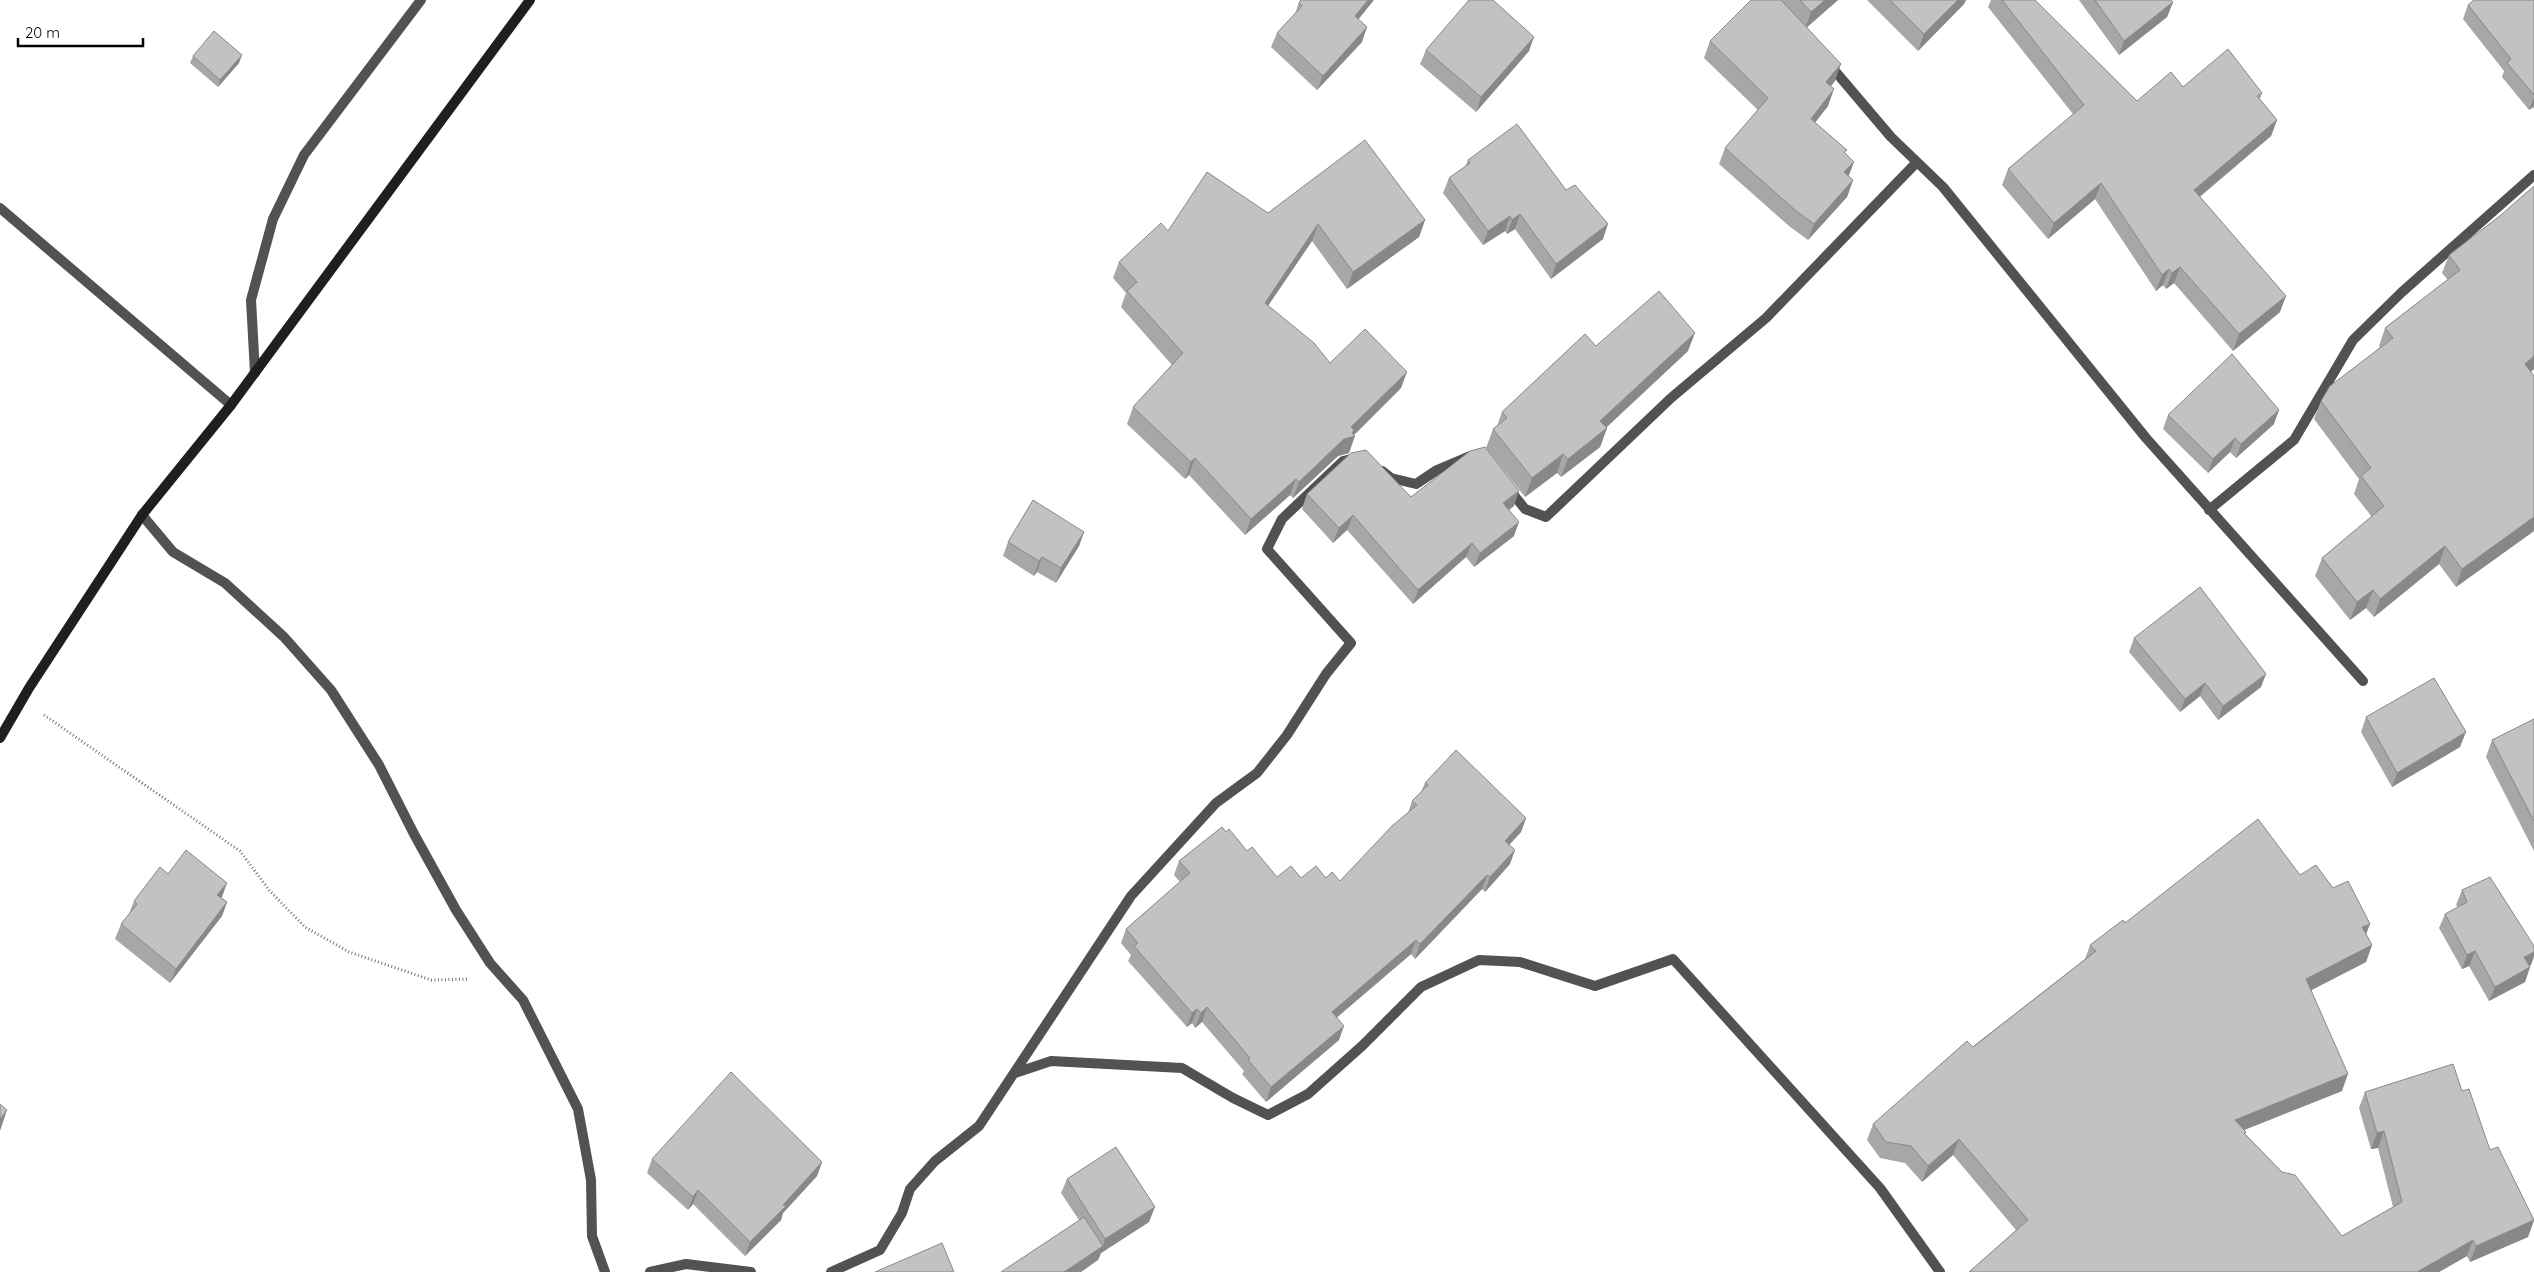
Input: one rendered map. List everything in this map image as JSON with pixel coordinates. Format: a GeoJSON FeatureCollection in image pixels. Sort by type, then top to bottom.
{"type":"FeatureCollection","features":[{"type":"Feature","properties":{"kind":"street"},"geometry":{"type":"LineString","coordinates":[[255,373],[251,300],[273,219],[304,155],[421,0]]}},
{"type":"Feature","properties":{"kind":"street"},"geometry":{"type":"LineString","coordinates":[[0,738],[28,688],[142,514],[231,405],[530,0]]}},
{"type":"Feature","properties":{"kind":"street"},"geometry":{"type":"LineString","coordinates":[[1821,55],[1891,137],[1943,186],[2146,438],[2363,681]]}},
{"type":"Feature","properties":{"kind":"street"},"geometry":{"type":"LineString","coordinates":[[1501,477],[1525,509],[1546,517],[1671,398],[1766,318],[1917,162]]}},
{"type":"Feature","properties":{"kind":"street"},"geometry":{"type":"LineString","coordinates":[[2209,510],[2294,440],[2353,340],[2402,292],[2534,175]]}},
{"type":"Feature","properties":{"kind":"street"},"geometry":{"type":"LineString","coordinates":[[0,208],[231,405]]}},
{"type":"Feature","properties":{"kind":"street"},"geometry":{"type":"LineString","coordinates":[[831,1272],[880,1250],[902,1213],[910,1189],[936,1161],[979,1126],[1131,896],[1216,803],[1257,773],[1287,735],[1326,674],[1351,644],[1266,549],[1282,519],[1343,461],[1367,459],[1391,478],[1416,484],[1437,470],[1466,457],[1483,454]]}},
{"type":"Feature","properties":{"kind":"street"},"geometry":{"type":"LineString","coordinates":[[142,514],[173,552],[225,583],[284,637],[331,690],[379,765],[456,910],[502,976],[523,1000],[578,1109],[590,1180],[592,1236],[605,1272]]}},
{"type":"Feature","properties":{"kind":"street"},"geometry":{"type":"LineString","coordinates":[[1015,1073],[1051,1061],[1182,1068],[1233,1098],[1268,1115],[1308,1094],[1362,1046],[1421,987],[1479,960],[1520,962],[1595,986],[1673,959],[1880,1188],[1940,1272]]}},
{"type":"Feature","properties":{"kind":"street"},"geometry":{"type":"LineString","coordinates":[[650,1272],[686,1264],[751,1272]]}},
{"type":"Feature","properties":{"kind":"path"},"geometry":{"type":"LineString","coordinates":[[28,688],[41,712],[56,724],[115,762],[240,851],[269,890],[305,927],[349,952],[431,980],[502,976]]}},
{"type":"Feature","properties":{"kind":"building"},"geometry":{"type":"Polygon","coordinates":[[[1301,0],[1368,0],[1355,16],[1367,27],[1323,76],[1277,33],[1302,6],[1299,2],[1301,0]]]}},
{"type":"Feature","properties":{"kind":"building"},"geometry":{"type":"Polygon","coordinates":[[[1469,0],[1493,0],[1534,37],[1481,97],[1426,50],[1469,0]]]}},
{"type":"Feature","properties":{"kind":"building"},"geometry":{"type":"Polygon","coordinates":[[[1751,0],[1781,0],[1841,64],[1826,82],[1834,89],[1811,119],[1847,150],[1844,152],[1854,162],[1844,172],[1853,180],[1814,224],[1795,210],[1725,148],[1768,98],[1710,41],[1751,0]]]}},
{"type":"Feature","properties":{"kind":"building"},"geometry":{"type":"Polygon","coordinates":[[[1800,0],[1825,0],[1811,12],[1800,0]]]}},
{"type":"Feature","properties":{"kind":"building"},"geometry":{"type":"Polygon","coordinates":[[[1890,0],[1958,0],[1924,34],[1890,0]]]}},
{"type":"Feature","properties":{"kind":"building"},"geometry":{"type":"Polygon","coordinates":[[[2002,0],[2035,0],[2137,101],[2171,72],[2183,87],[2228,49],[2262,93],[2257,96],[2277,120],[2194,190],[2286,296],[2239,334],[2180,267],[2172,273],[2169,269],[2162,275],[2101,183],[2054,223],[2008,169],[2084,105],[2002,0]]]}},
{"type":"Feature","properties":{"kind":"building"},"geometry":{"type":"Polygon","coordinates":[[[2095,0],[2171,0],[2173,2],[2124,41],[2095,0]]]}},
{"type":"Feature","properties":{"kind":"building"},"geometry":{"type":"Polygon","coordinates":[[[2474,0],[2534,0],[2534,95],[2507,63],[2511,59],[2468,5],[2474,0]]]}},
{"type":"Feature","properties":{"kind":"building"},"geometry":{"type":"Polygon","coordinates":[[[214,31],[242,55],[220,80],[193,56],[214,31]]]}},
{"type":"Feature","properties":{"kind":"building"},"geometry":{"type":"Polygon","coordinates":[[[1517,124],[1566,190],[1575,185],[1608,224],[1556,264],[1520,214],[1512,220],[1510,216],[1488,231],[1449,178],[1470,163],[1468,160],[1517,124]]]}},
{"type":"Feature","properties":{"kind":"building"},"geometry":{"type":"Polygon","coordinates":[[[1365,140],[1425,220],[1353,272],[1318,224],[1265,303],[1314,343],[1330,363],[1365,329],[1407,372],[1351,427],[1354,430],[1352,433],[1355,436],[1344,439],[1299,482],[1296,479],[1251,519],[1195,458],[1191,462],[1133,407],[1183,353],[1127,291],[1137,282],[1119,262],[1161,223],[1168,231],[1207,172],[1268,213],[1365,140]]]}},
{"type":"Feature","properties":{"kind":"building"},"geometry":{"type":"Polygon","coordinates":[[[2534,186],[2534,356],[2525,364],[2534,376],[2534,517],[2462,569],[2445,546],[2380,599],[2373,590],[2357,602],[2322,558],[2384,506],[2361,476],[2371,468],[2321,401],[2330,386],[2393,338],[2385,328],[2460,270],[2449,255],[2501,215],[2534,186]]]}},
{"type":"Feature","properties":{"kind":"building"},"geometry":{"type":"Polygon","coordinates":[[[1659,291],[1695,333],[1600,421],[1607,428],[1568,459],[1563,454],[1532,478],[1493,429],[1507,418],[1502,412],[1585,334],[1596,346],[1659,291]]]}},
{"type":"Feature","properties":{"kind":"building"},"geometry":{"type":"Polygon","coordinates":[[[2232,354],[2279,410],[2241,444],[2235,438],[2213,459],[2168,415],[2232,354]]]}},
{"type":"Feature","properties":{"kind":"building"},"geometry":{"type":"Polygon","coordinates":[[[1485,447],[1519,491],[1503,503],[1519,522],[1480,553],[1472,543],[1418,590],[1353,515],[1339,528],[1307,494],[1351,453],[1366,450],[1411,497],[1470,451],[1485,447]]]}},
{"type":"Feature","properties":{"kind":"building"},"geometry":{"type":"Polygon","coordinates":[[[1033,500],[1084,532],[1061,568],[1042,557],[1039,561],[1008,542],[1033,500]]]}},
{"type":"Feature","properties":{"kind":"building"},"geometry":{"type":"Polygon","coordinates":[[[2200,587],[2266,674],[2223,706],[2205,683],[2185,699],[2134,638],[2200,587]]]}},
{"type":"Feature","properties":{"kind":"building"},"geometry":{"type":"Polygon","coordinates":[[[2434,678],[2466,732],[2397,773],[2366,717],[2434,678]]]}},
{"type":"Feature","properties":{"kind":"building"},"geometry":{"type":"Polygon","coordinates":[[[2534,719],[2534,821],[2492,740],[2534,719]]]}},
{"type":"Feature","properties":{"kind":"building"},"geometry":{"type":"Polygon","coordinates":[[[1456,750],[1526,818],[1505,841],[1515,850],[1490,877],[1487,875],[1420,944],[1416,940],[1332,1012],[1344,1026],[1271,1087],[1248,1060],[1250,1058],[1207,1007],[1201,1013],[1197,1009],[1192,1013],[1134,946],[1138,943],[1126,929],[1190,873],[1179,861],[1222,827],[1226,832],[1229,829],[1247,851],[1252,847],[1277,877],[1291,866],[1301,878],[1316,866],[1326,878],[1332,872],[1340,881],[1392,826],[1417,805],[1412,801],[1428,785],[1425,783],[1456,750]]]}},
{"type":"Feature","properties":{"kind":"building"},"geometry":{"type":"Polygon","coordinates":[[[2258,819],[2300,875],[2316,865],[2333,888],[2348,881],[2370,924],[2362,927],[2372,945],[2306,979],[2348,1074],[2235,1120],[2246,1132],[2244,1133],[2282,1172],[2295,1175],[2342,1236],[2402,1202],[2384,1131],[2377,1133],[2365,1092],[2453,1064],[2462,1091],[2469,1089],[2490,1150],[2498,1147],[2534,1220],[2476,1246],[2473,1240],[2417,1272],[1969,1272],[2028,1220],[1959,1139],[1928,1166],[1911,1146],[1886,1142],[1873,1124],[1967,1041],[1973,1047],[2096,951],[2090,945],[2123,920],[2125,923],[2258,819]]]}},
{"type":"Feature","properties":{"kind":"building"},"geometry":{"type":"Polygon","coordinates":[[[186,850],[227,883],[217,895],[227,902],[176,969],[121,924],[137,904],[134,901],[160,867],[168,874],[186,850]]]}},
{"type":"Feature","properties":{"kind":"building"},"geometry":{"type":"Polygon","coordinates":[[[2490,877],[2534,946],[2534,952],[2524,957],[2530,967],[2495,987],[2475,951],[2467,955],[2445,914],[2467,902],[2462,890],[2490,877]]]}},
{"type":"Feature","properties":{"kind":"building"},"geometry":{"type":"Polygon","coordinates":[[[731,1072],[822,1162],[783,1205],[786,1206],[750,1242],[698,1190],[693,1197],[652,1159],[731,1072]]]}},
{"type":"Feature","properties":{"kind":"building"},"geometry":{"type":"Polygon","coordinates":[[[0,1104],[7,1110],[0,1119],[0,1104]]]}},
{"type":"Feature","properties":{"kind":"building"},"geometry":{"type":"Polygon","coordinates":[[[1116,1147],[1155,1207],[1105,1239],[1067,1179],[1116,1147]]]}},
{"type":"Feature","properties":{"kind":"building"},"geometry":{"type":"Polygon","coordinates":[[[1084,1217],[1103,1246],[1064,1272],[1001,1272],[1084,1217]]]}},
{"type":"Feature","properties":{"kind":"building"},"geometry":{"type":"Polygon","coordinates":[[[942,1243],[954,1272],[875,1272],[942,1243]]]}}]}
